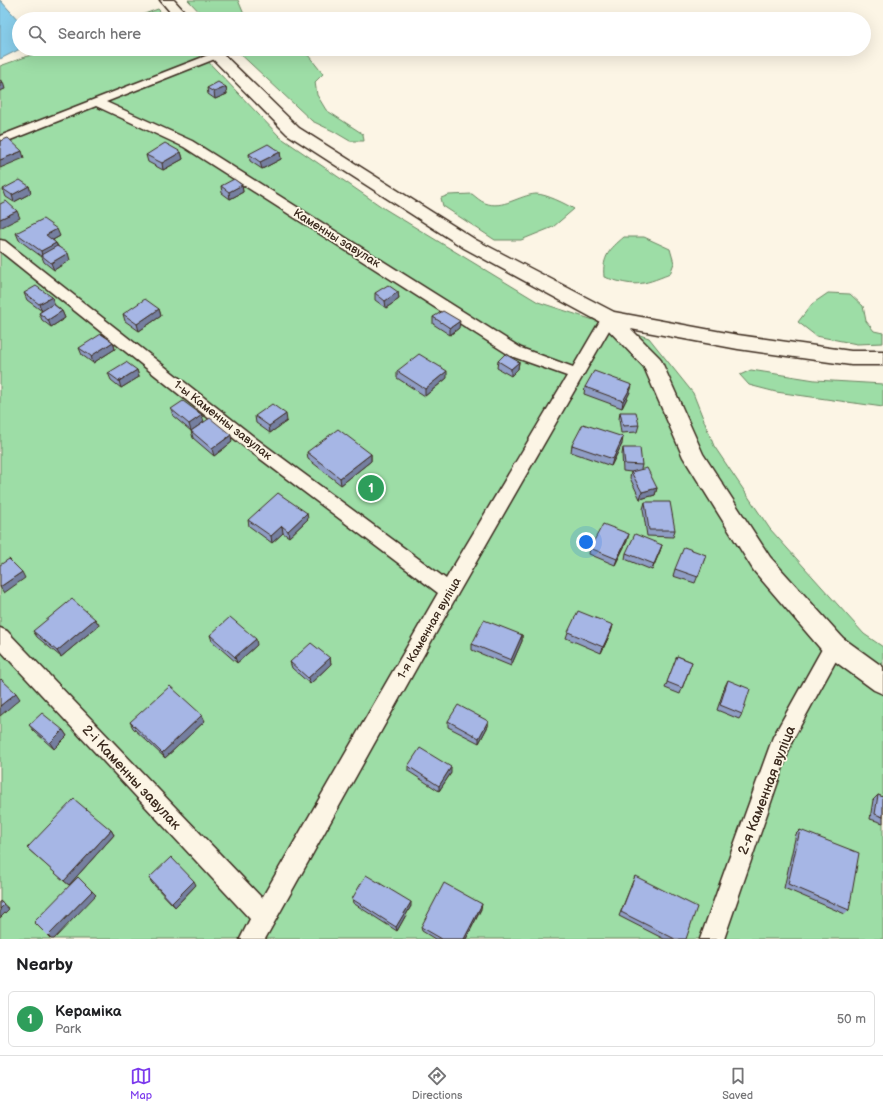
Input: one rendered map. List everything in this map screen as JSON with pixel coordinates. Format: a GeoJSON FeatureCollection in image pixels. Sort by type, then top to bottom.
{"type":"FeatureCollection","features":[{"type":"Feature","properties":{"kind":"street"},"geometry":{"type":"LineString","coordinates":[[167,0],[178,12]]}},
{"type":"Feature","properties":{"kind":"street"},"geometry":{"type":"LineString","coordinates":[[217,56],[293,131],[470,244],[609,318],[738,342],[851,358],[883,358]]}},
{"type":"Feature","properties":{"kind":"street"},"geometry":{"type":"LineString","coordinates":[[609,318],[653,363],[694,457],[762,564],[834,646],[883,682]]}},
{"type":"Feature","properties":{"kind":"lane"},"geometry":{"type":"LineString","coordinates":[[0,140],[96,102],[204,56]]}},
{"type":"Feature","properties":{"kind":"lane","name":"Каменны завулак"},"geometry":{"type":"LineString","coordinates":[[96,102],[188,144],[516,352],[577,374]]}},
{"type":"Feature","properties":{"kind":"lane","name":"1-ы Каменны завулак"},"geometry":{"type":"LineString","coordinates":[[0,244],[252,444],[449,591]]}},
{"type":"Feature","properties":{"kind":"lane","name":"1-я Каменная вуліца"},"geometry":{"type":"LineString","coordinates":[[252,939],[449,591],[609,318]]}},
{"type":"Feature","properties":{"kind":"lane","name":"2-і Каменны завулак"},"geometry":{"type":"LineString","coordinates":[[0,637],[264,918]]}},
{"type":"Feature","properties":{"kind":"lane","name":"2-я Каменная вуліца"},"geometry":{"type":"LineString","coordinates":[[712,939],[783,737],[834,646]]}},
{"type":"Feature","properties":{"kind":"green space"},"geometry":{"type":"Polygon","coordinates":[[[188,0],[238,0],[243,12],[199,12],[188,0]]]}},
{"type":"Feature","properties":{"kind":"green space"},"geometry":{"type":"Polygon","coordinates":[[[158,9],[161,12],[150,12],[158,9]]]}},
{"type":"Feature","properties":{"kind":"green space"},"geometry":{"type":"Polygon","coordinates":[[[28,56],[203,56],[280,137],[385,209],[538,302],[649,338],[693,393],[714,446],[770,529],[864,634],[883,647],[883,939],[0,939],[0,66],[28,56]]]}},
{"type":"Feature","properties":{"kind":"green space"},"geometry":{"type":"Polygon","coordinates":[[[242,56],[309,56],[323,74],[315,82],[317,95],[326,110],[363,134],[364,141],[350,141],[312,121],[242,56]]]}},
{"type":"Feature","properties":{"kind":"green space"},"geometry":{"type":"Polygon","coordinates":[[[472,194],[483,202],[498,205],[530,195],[540,194],[574,209],[553,227],[521,240],[495,240],[443,206],[441,198],[449,195],[472,194]]]}},
{"type":"Feature","properties":{"kind":"green space"},"geometry":{"type":"Polygon","coordinates":[[[624,237],[644,237],[670,249],[674,263],[670,274],[637,284],[631,284],[604,277],[604,264],[608,254],[611,249],[624,237]]]}},
{"type":"Feature","properties":{"kind":"green space"},"geometry":{"type":"Polygon","coordinates":[[[828,293],[850,294],[863,306],[866,321],[874,331],[883,333],[883,343],[857,344],[816,336],[798,322],[812,304],[828,293]]]}},
{"type":"Feature","properties":{"kind":"green space"},"geometry":{"type":"Polygon","coordinates":[[[751,370],[815,380],[883,384],[883,407],[776,392],[749,385],[740,375],[751,370]]]}},
{"type":"Feature","properties":{"kind":"water"},"geometry":{"type":"Polygon","coordinates":[[[0,0],[12,13],[12,53],[0,59],[0,0]]]}},
{"type":"Feature","properties":{"kind":"building"},"geometry":{"type":"Polygon","coordinates":[[[218,82],[226,87],[214,92],[207,88],[218,82]]]}},
{"type":"Feature","properties":{"kind":"building"},"geometry":{"type":"Polygon","coordinates":[[[8,138],[22,151],[0,160],[0,141],[8,138]]]}},
{"type":"Feature","properties":{"kind":"building"},"geometry":{"type":"Polygon","coordinates":[[[165,143],[181,152],[162,163],[146,155],[165,143]]]}},
{"type":"Feature","properties":{"kind":"building"},"geometry":{"type":"Polygon","coordinates":[[[268,144],[280,152],[260,162],[249,154],[268,144]]]}},
{"type":"Feature","properties":{"kind":"building"},"geometry":{"type":"Polygon","coordinates":[[[234,179],[242,185],[229,192],[221,186],[234,179]]]}},
{"type":"Feature","properties":{"kind":"building"},"geometry":{"type":"Polygon","coordinates":[[[20,180],[29,186],[12,195],[3,189],[20,180]]]}},
{"type":"Feature","properties":{"kind":"building"},"geometry":{"type":"Polygon","coordinates":[[[6,201],[17,211],[0,219],[0,204],[6,201]]]}},
{"type":"Feature","properties":{"kind":"building"},"geometry":{"type":"Polygon","coordinates":[[[43,219],[57,229],[46,235],[56,243],[41,251],[16,233],[43,219]]]}},
{"type":"Feature","properties":{"kind":"building"},"geometry":{"type":"Polygon","coordinates":[[[57,246],[68,253],[51,263],[41,255],[57,246]]]}},
{"type":"Feature","properties":{"kind":"building"},"geometry":{"type":"Polygon","coordinates":[[[388,285],[398,292],[385,301],[375,293],[388,285]]]}},
{"type":"Feature","properties":{"kind":"building"},"geometry":{"type":"Polygon","coordinates":[[[36,286],[52,297],[39,304],[24,293],[36,286]]]}},
{"type":"Feature","properties":{"kind":"building"},"geometry":{"type":"Polygon","coordinates":[[[145,299],[159,309],[137,324],[123,314],[145,299]]]}},
{"type":"Feature","properties":{"kind":"building"},"geometry":{"type":"Polygon","coordinates":[[[53,304],[62,311],[48,320],[39,313],[53,304]]]}},
{"type":"Feature","properties":{"kind":"building"},"geometry":{"type":"Polygon","coordinates":[[[443,311],[460,321],[450,328],[433,317],[443,311]]]}},
{"type":"Feature","properties":{"kind":"building"},"geometry":{"type":"Polygon","coordinates":[[[101,334],[113,342],[91,356],[79,348],[101,334]]]}},
{"type":"Feature","properties":{"kind":"building"},"geometry":{"type":"Polygon","coordinates":[[[419,354],[447,371],[425,389],[397,371],[419,354]]]}},
{"type":"Feature","properties":{"kind":"building"},"geometry":{"type":"Polygon","coordinates":[[[505,354],[519,362],[511,369],[498,361],[505,354]]]}},
{"type":"Feature","properties":{"kind":"building"},"geometry":{"type":"Polygon","coordinates":[[[126,362],[137,370],[119,381],[108,373],[126,362]]]}},
{"type":"Feature","properties":{"kind":"building"},"geometry":{"type":"Polygon","coordinates":[[[594,371],[632,385],[623,401],[585,387],[594,371]]]}},
{"type":"Feature","properties":{"kind":"building"},"geometry":{"type":"Polygon","coordinates":[[[183,401],[202,415],[189,424],[171,409],[183,401]]]}},
{"type":"Feature","properties":{"kind":"building"},"geometry":{"type":"Polygon","coordinates":[[[272,404],[286,414],[269,426],[255,416],[272,404]]]}},
{"type":"Feature","properties":{"kind":"building"},"geometry":{"type":"Polygon","coordinates":[[[620,412],[636,412],[639,425],[623,426],[620,412]]]}},
{"type":"Feature","properties":{"kind":"building"},"geometry":{"type":"Polygon","coordinates":[[[210,418],[231,435],[212,449],[191,431],[210,418]]]}},
{"type":"Feature","properties":{"kind":"building"},"geometry":{"type":"Polygon","coordinates":[[[583,424],[623,437],[613,459],[572,445],[583,424]]]}},
{"type":"Feature","properties":{"kind":"building"},"geometry":{"type":"Polygon","coordinates":[[[338,429],[371,454],[340,478],[307,452],[338,429]]]}},
{"type":"Feature","properties":{"kind":"building"},"geometry":{"type":"Polygon","coordinates":[[[623,448],[640,448],[642,465],[625,464],[623,448]]]}},
{"type":"Feature","properties":{"kind":"building"},"geometry":{"type":"Polygon","coordinates":[[[647,468],[657,488],[642,492],[631,472],[647,468]]]}},
{"type":"Feature","properties":{"kind":"building"},"geometry":{"type":"Polygon","coordinates":[[[278,493],[307,513],[288,531],[282,526],[271,536],[248,520],[278,493]]]}},
{"type":"Feature","properties":{"kind":"building"},"geometry":{"type":"Polygon","coordinates":[[[645,502],[670,502],[675,530],[649,530],[645,502]]]}},
{"type":"Feature","properties":{"kind":"building"},"geometry":{"type":"Polygon","coordinates":[[[603,524],[629,534],[617,559],[590,548],[603,524]]]}},
{"type":"Feature","properties":{"kind":"building"},"geometry":{"type":"Polygon","coordinates":[[[635,534],[662,545],[654,564],[626,553],[635,534]]]}},
{"type":"Feature","properties":{"kind":"building"},"geometry":{"type":"Polygon","coordinates":[[[684,547],[706,555],[698,577],[675,569],[684,547]]]}},
{"type":"Feature","properties":{"kind":"building"},"geometry":{"type":"Polygon","coordinates":[[[9,559],[22,572],[0,587],[0,565],[9,559]]]}},
{"type":"Feature","properties":{"kind":"building"},"geometry":{"type":"Polygon","coordinates":[[[72,599],[95,619],[57,651],[33,631],[72,599]]]}},
{"type":"Feature","properties":{"kind":"building"},"geometry":{"type":"Polygon","coordinates":[[[578,611],[613,625],[603,647],[568,632],[578,611]]]}},
{"type":"Feature","properties":{"kind":"building"},"geometry":{"type":"Polygon","coordinates":[[[230,617],[256,639],[235,657],[210,635],[230,617]]]}},
{"type":"Feature","properties":{"kind":"building"},"geometry":{"type":"Polygon","coordinates":[[[484,620],[522,635],[511,660],[472,644],[484,620]]]}},
{"type":"Feature","properties":{"kind":"building"},"geometry":{"type":"Polygon","coordinates":[[[311,643],[330,658],[308,678],[290,662],[311,643]]]}},
{"type":"Feature","properties":{"kind":"building"},"geometry":{"type":"Polygon","coordinates":[[[677,656],[692,662],[682,688],[667,682],[677,656]]]}},
{"type":"Feature","properties":{"kind":"building"},"geometry":{"type":"Polygon","coordinates":[[[1,679],[16,693],[0,706],[0,680],[1,679]]]}},
{"type":"Feature","properties":{"kind":"building"},"geometry":{"type":"Polygon","coordinates":[[[728,680],[750,689],[742,714],[720,705],[728,680]]]}},
{"type":"Feature","properties":{"kind":"building"},"geometry":{"type":"Polygon","coordinates":[[[170,686],[202,715],[162,753],[130,722],[170,686]]]}},
{"type":"Feature","properties":{"kind":"building"},"geometry":{"type":"Polygon","coordinates":[[[458,705],[488,721],[479,738],[448,721],[458,705]]]}},
{"type":"Feature","properties":{"kind":"building"},"geometry":{"type":"Polygon","coordinates":[[[42,713],[63,730],[50,743],[29,725],[42,713]]]}},
{"type":"Feature","properties":{"kind":"building"},"geometry":{"type":"Polygon","coordinates":[[[420,748],[451,767],[439,786],[408,766],[420,748]]]}},
{"type":"Feature","properties":{"kind":"building"},"geometry":{"type":"Polygon","coordinates":[[[878,795],[883,797],[883,817],[875,814],[878,795]]]}},
{"type":"Feature","properties":{"kind":"building"},"geometry":{"type":"Polygon","coordinates":[[[74,799],[111,830],[64,881],[27,848],[74,799]]]}},
{"type":"Feature","properties":{"kind":"building"},"geometry":{"type":"Polygon","coordinates":[[[800,830],[859,853],[849,910],[788,884],[800,830]]]}},
{"type":"Feature","properties":{"kind":"building"},"geometry":{"type":"Polygon","coordinates":[[[171,857],[194,881],[172,903],[149,878],[171,857]]]}},
{"type":"Feature","properties":{"kind":"building"},"geometry":{"type":"Polygon","coordinates":[[[366,875],[411,902],[396,927],[352,899],[366,875]]]}},
{"type":"Feature","properties":{"kind":"building"},"geometry":{"type":"Polygon","coordinates":[[[635,876],[697,907],[686,939],[675,939],[621,912],[635,876]]]}},
{"type":"Feature","properties":{"kind":"building"},"geometry":{"type":"Polygon","coordinates":[[[78,877],[92,891],[48,936],[34,922],[78,877]]]}},
{"type":"Feature","properties":{"kind":"building"},"geometry":{"type":"Polygon","coordinates":[[[444,883],[482,904],[464,939],[442,939],[421,927],[444,883]]]}},
{"type":"Feature","properties":{"kind":"building"},"geometry":{"type":"Polygon","coordinates":[[[0,901],[4,905],[0,909],[0,901]]]}},
{"type":"Feature","properties":{"kind":"place","name":"Кераміка"},"geometry":{"type":"Point","coordinates":[371,488]}}]}
